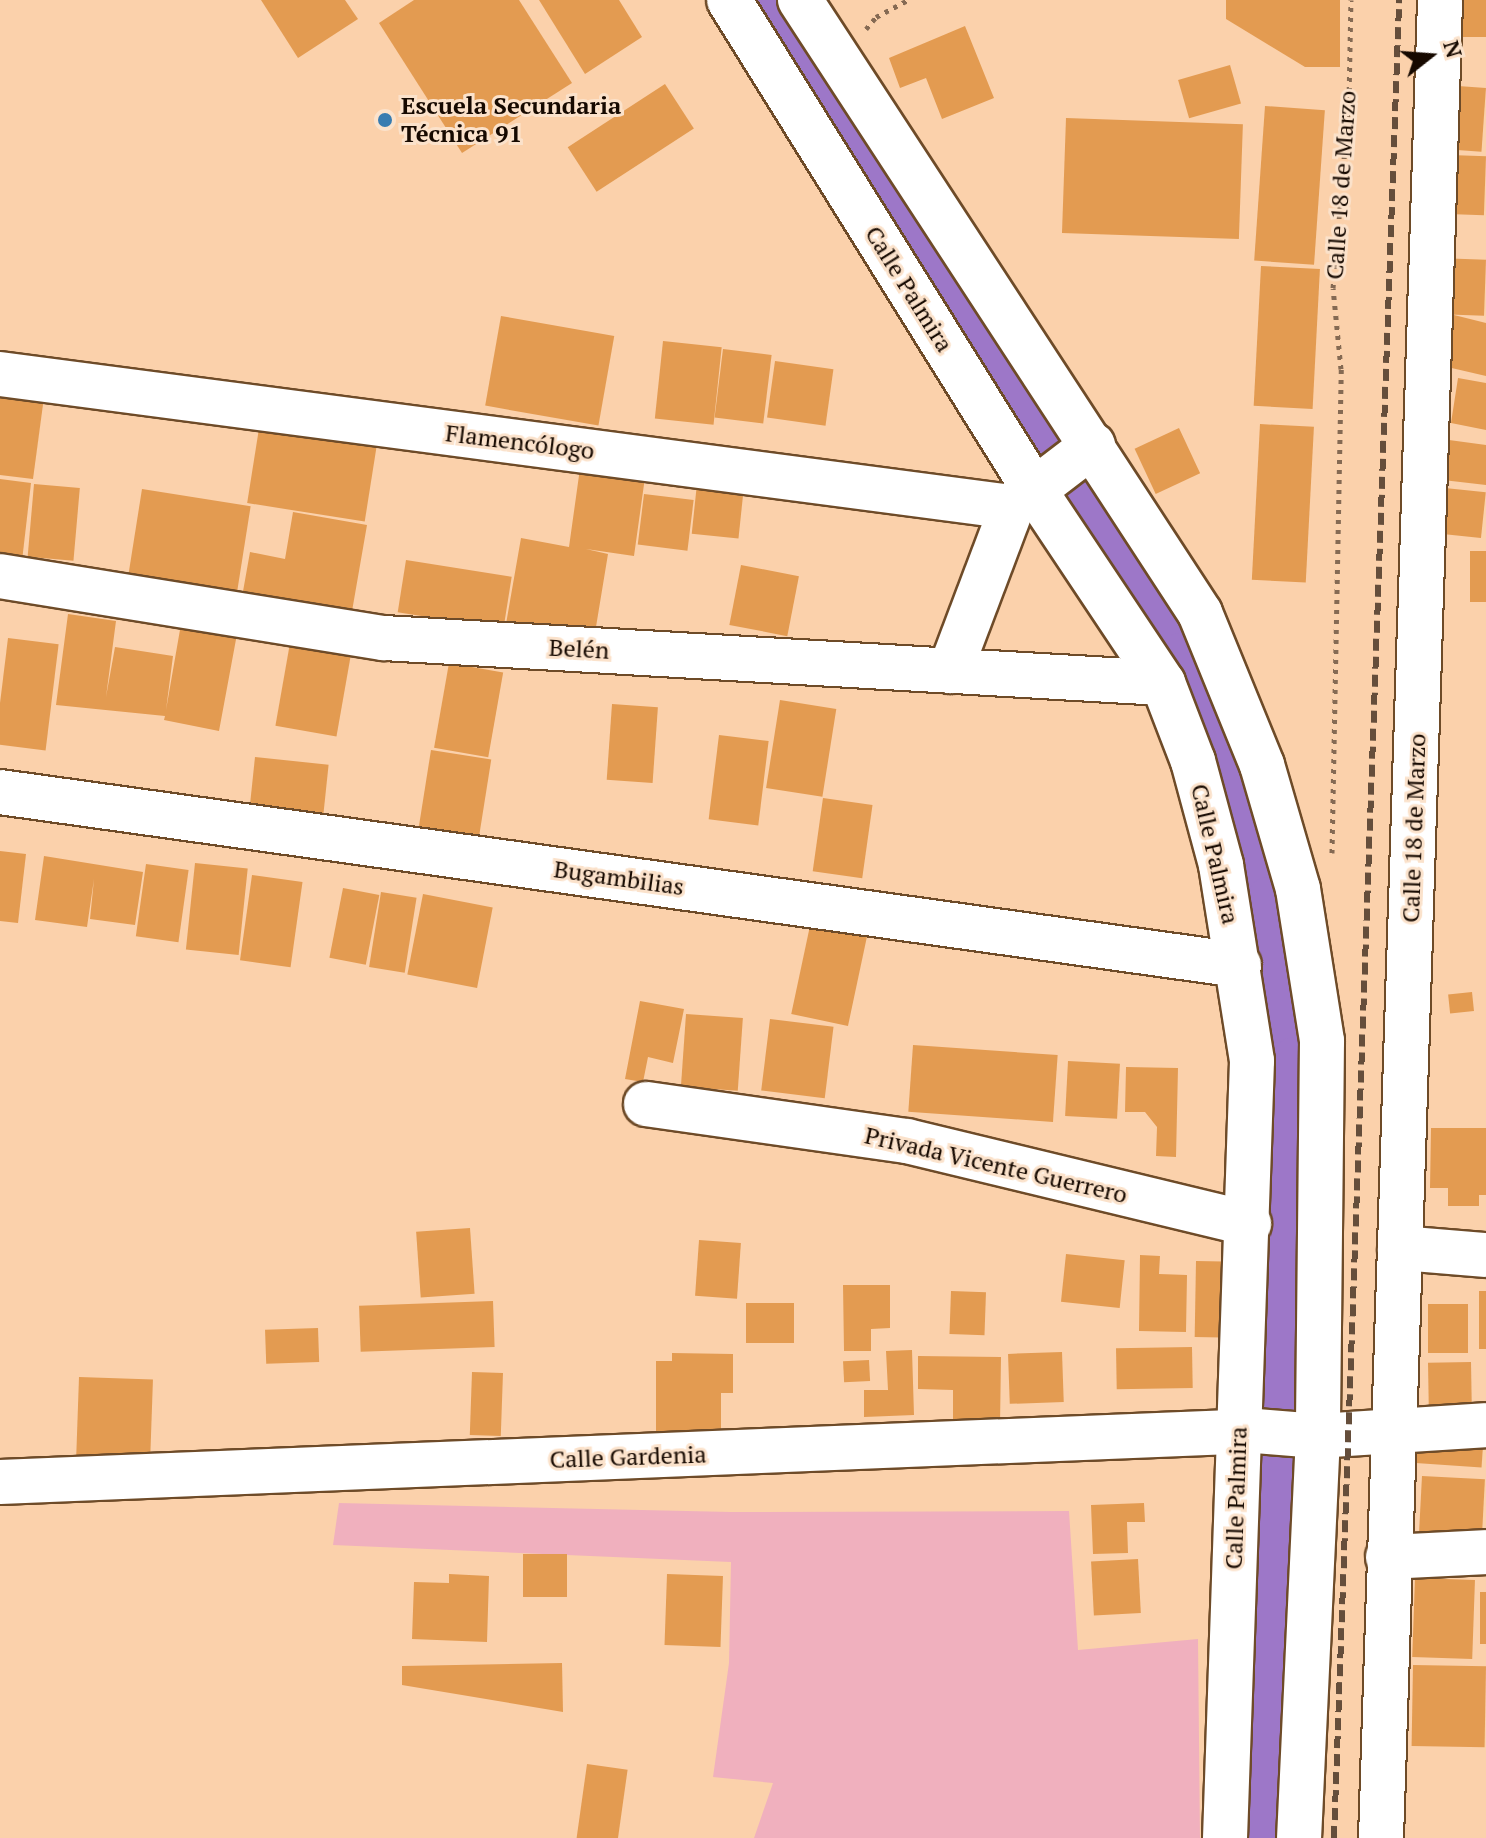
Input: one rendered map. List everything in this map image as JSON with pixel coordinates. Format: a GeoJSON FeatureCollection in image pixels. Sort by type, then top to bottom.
{"type":"FeatureCollection","features":[{"type":"Feature","properties":{"kind":"street","name":"Calle Palmira"},"geometry":{"type":"LineString","coordinates":[[729,0],[1056,474],[1163,683],[1193,761],[1239,965],[1252,1061],[1247,1432],[1225,1838]]}},
{"type":"Feature","properties":{"kind":"street"},"geometry":{"type":"LineString","coordinates":[[800,0],[841,62],[1056,474],[1200,613],[1262,765],[1298,889],[1322,1041],[1314,1435],[1299,1838]]}},
{"type":"Feature","properties":{"kind":"street","name":"Calle 18 de Marzo"},"geometry":{"type":"LineString","coordinates":[[1381,1838],[1440,0]]}},
{"type":"Feature","properties":{"kind":"street","name":"Flamencólogo"},"geometry":{"type":"LineString","coordinates":[[0,374],[1056,474]]}},
{"type":"Feature","properties":{"kind":"street"},"geometry":{"type":"LineString","coordinates":[[950,671],[1056,474]]}},
{"type":"Feature","properties":{"kind":"street","name":"Belén"},"geometry":{"type":"LineString","coordinates":[[0,576],[384,638],[1163,683]]}},
{"type":"Feature","properties":{"kind":"street","name":"Bugambilias"},"geometry":{"type":"LineString","coordinates":[[0,792],[1239,965]]}},
{"type":"Feature","properties":{"kind":"street","name":"Privada Vicente Guerrero"},"geometry":{"type":"LineString","coordinates":[[646,1104],[907,1141],[1249,1224]]}},
{"type":"Feature","properties":{"kind":"street"},"geometry":{"type":"LineString","coordinates":[[1400,1248],[1486,1255]]}},
{"type":"Feature","properties":{"kind":"street","name":"Calle Gardenia"},"geometry":{"type":"LineString","coordinates":[[0,1482],[1247,1432],[1314,1435],[1486,1425]]}},
{"type":"Feature","properties":{"kind":"street"},"geometry":{"type":"LineString","coordinates":[[1388,1557],[1486,1552]]}},
{"type":"Feature","properties":{"kind":"path"},"geometry":{"type":"LineString","coordinates":[[841,62],[876,17],[908,0]]}},
{"type":"Feature","properties":{"kind":"path","name":"Calle 18 de Marzo"},"geometry":{"type":"LineString","coordinates":[[1332,856],[1341,369],[1333,288],[1349,101],[1351,0]]}},
{"type":"Feature","properties":{"kind":"shaded area"},"geometry":{"type":"Polygon","coordinates":[[[339,1503],[731,1512],[1069,1511],[1078,1650],[1198,1639],[1200,1838],[754,1838],[773,1783],[713,1777],[729,1663],[731,1562],[333,1545],[339,1503]]]}},
{"type":"Feature","properties":{"kind":"building"},"geometry":{"type":"Polygon","coordinates":[[[261,0],[345,0],[358,19],[298,58],[261,0]]]}},
{"type":"Feature","properties":{"kind":"building"},"geometry":{"type":"Polygon","coordinates":[[[414,0],[519,0],[572,83],[462,153],[379,23],[414,0]]]}},
{"type":"Feature","properties":{"kind":"building"},"geometry":{"type":"Polygon","coordinates":[[[539,0],[619,0],[642,37],[585,74],[539,0]]]}},
{"type":"Feature","properties":{"kind":"building"},"geometry":{"type":"Polygon","coordinates":[[[1226,0],[1340,0],[1340,67],[1305,67],[1226,19],[1226,0]]]}},
{"type":"Feature","properties":{"kind":"building"},"geometry":{"type":"Polygon","coordinates":[[[1463,0],[1486,0],[1486,37],[1463,37],[1463,0]]]}},
{"type":"Feature","properties":{"kind":"building"},"geometry":{"type":"Polygon","coordinates":[[[965,26],[994,98],[942,119],[926,78],[900,88],[889,58],[965,26]]]}},
{"type":"Feature","properties":{"kind":"building"},"geometry":{"type":"Polygon","coordinates":[[[1230,65],[1241,103],[1189,118],[1178,80],[1230,65]]]}},
{"type":"Feature","properties":{"kind":"building"},"geometry":{"type":"Polygon","coordinates":[[[665,84],[694,128],[597,192],[568,147],[665,84]]]}},
{"type":"Feature","properties":{"kind":"building"},"geometry":{"type":"Polygon","coordinates":[[[1458,86],[1486,88],[1481,152],[1454,150],[1458,86]]]}},
{"type":"Feature","properties":{"kind":"building"},"geometry":{"type":"Polygon","coordinates":[[[1265,106],[1325,110],[1314,265],[1254,261],[1265,106]]]}},
{"type":"Feature","properties":{"kind":"building"},"geometry":{"type":"Polygon","coordinates":[[[1066,118],[1243,124],[1239,239],[1062,233],[1066,118]]]}},
{"type":"Feature","properties":{"kind":"building"},"geometry":{"type":"Polygon","coordinates":[[[1450,155],[1486,156],[1484,215],[1448,214],[1450,155]]]}},
{"type":"Feature","properties":{"kind":"building"},"geometry":{"type":"Polygon","coordinates":[[[1437,258],[1486,260],[1484,316],[1435,314],[1437,258]]]}},
{"type":"Feature","properties":{"kind":"building"},"geometry":{"type":"Polygon","coordinates":[[[1261,266],[1320,269],[1313,409],[1254,406],[1261,266]]]}},
{"type":"Feature","properties":{"kind":"building"},"geometry":{"type":"Polygon","coordinates":[[[1454,315],[1486,323],[1486,376],[1443,366],[1454,315]]]}},
{"type":"Feature","properties":{"kind":"building"},"geometry":{"type":"Polygon","coordinates":[[[501,316],[614,336],[598,426],[485,406],[501,316]]]}},
{"type":"Feature","properties":{"kind":"building"},"geometry":{"type":"Polygon","coordinates":[[[663,341],[722,347],[714,425],[655,419],[663,341]]]}},
{"type":"Feature","properties":{"kind":"building"},"geometry":{"type":"Polygon","coordinates":[[[723,349],[772,355],[763,423],[715,417],[723,349]]]}},
{"type":"Feature","properties":{"kind":"building"},"geometry":{"type":"Polygon","coordinates":[[[775,361],[833,369],[825,426],[767,417],[775,361]]]}},
{"type":"Feature","properties":{"kind":"building"},"geometry":{"type":"Polygon","coordinates":[[[1458,378],[1486,383],[1486,430],[1451,423],[1458,378]]]}},
{"type":"Feature","properties":{"kind":"building"},"geometry":{"type":"Polygon","coordinates":[[[0,390],[44,397],[33,479],[0,475],[0,390]]]}},
{"type":"Feature","properties":{"kind":"building"},"geometry":{"type":"Polygon","coordinates":[[[260,422],[378,441],[365,522],[247,503],[260,422]]]}},
{"type":"Feature","properties":{"kind":"building"},"geometry":{"type":"Polygon","coordinates":[[[1260,424],[1314,427],[1306,583],[1252,580],[1260,424]]]}},
{"type":"Feature","properties":{"kind":"building"},"geometry":{"type":"Polygon","coordinates":[[[1179,428],[1200,473],[1156,494],[1135,449],[1179,428]]]}},
{"type":"Feature","properties":{"kind":"building"},"geometry":{"type":"Polygon","coordinates":[[[1449,440],[1486,445],[1486,485],[1443,480],[1449,440]]]}},
{"type":"Feature","properties":{"kind":"building"},"geometry":{"type":"Polygon","coordinates":[[[582,454],[647,463],[634,556],[586,549],[608,554],[594,639],[506,624],[521,538],[569,547],[582,454]]]}},
{"type":"Feature","properties":{"kind":"building"},"geometry":{"type":"Polygon","coordinates":[[[698,474],[745,479],[738,539],[692,534],[698,474]]]}},
{"type":"Feature","properties":{"kind":"building"},"geometry":{"type":"Polygon","coordinates":[[[0,479],[31,483],[22,561],[0,558],[0,479]]]}},
{"type":"Feature","properties":{"kind":"building"},"geometry":{"type":"Polygon","coordinates":[[[34,484],[80,488],[73,561],[28,557],[34,484]]]}},
{"type":"Feature","properties":{"kind":"building"},"geometry":{"type":"Polygon","coordinates":[[[1445,488],[1486,492],[1481,538],[1440,534],[1445,488]]]}},
{"type":"Feature","properties":{"kind":"building"},"geometry":{"type":"Polygon","coordinates":[[[142,489],[251,506],[237,591],[129,574],[142,489]]]}},
{"type":"Feature","properties":{"kind":"building"},"geometry":{"type":"Polygon","coordinates":[[[644,494],[694,500],[687,551],[638,545],[644,494]]]}},
{"type":"Feature","properties":{"kind":"building"},"geometry":{"type":"Polygon","coordinates":[[[293,512],[367,525],[351,617],[242,597],[250,552],[285,559],[293,512]]]}},
{"type":"Feature","properties":{"kind":"building"},"geometry":{"type":"Polygon","coordinates":[[[1470,551],[1486,551],[1486,602],[1470,602],[1470,551]]]}},
{"type":"Feature","properties":{"kind":"building"},"geometry":{"type":"Polygon","coordinates":[[[406,560],[512,577],[503,629],[398,612],[406,560]]]}},
{"type":"Feature","properties":{"kind":"building"},"geometry":{"type":"Polygon","coordinates":[[[741,565],[799,576],[787,636],[729,625],[741,565]]]}},
{"type":"Feature","properties":{"kind":"building"},"geometry":{"type":"Polygon","coordinates":[[[68,614],[116,621],[106,697],[115,647],[173,656],[166,710],[181,624],[237,634],[219,731],[164,720],[165,716],[56,705],[68,614]]]}},
{"type":"Feature","properties":{"kind":"building"},"geometry":{"type":"Polygon","coordinates":[[[8,638],[59,644],[46,750],[0,745],[0,703],[8,638]]]}},
{"type":"Feature","properties":{"kind":"building"},"geometry":{"type":"Polygon","coordinates":[[[290,643],[351,654],[336,736],[275,726],[290,643]]]}},
{"type":"Feature","properties":{"kind":"building"},"geometry":{"type":"Polygon","coordinates":[[[449,663],[503,673],[488,757],[434,748],[449,663]]]}},
{"type":"Feature","properties":{"kind":"building"},"geometry":{"type":"Polygon","coordinates":[[[780,700],[836,709],[822,797],[766,788],[780,700]]]}},
{"type":"Feature","properties":{"kind":"building"},"geometry":{"type":"Polygon","coordinates":[[[612,704],[658,707],[653,783],[607,780],[612,704]]]}},
{"type":"Feature","properties":{"kind":"building"},"geometry":{"type":"Polygon","coordinates":[[[719,735],[769,741],[758,825],[709,819],[719,735]]]}},
{"type":"Feature","properties":{"kind":"building"},"geometry":{"type":"Polygon","coordinates":[[[431,750],[491,760],[479,838],[419,828],[431,750]]]}},
{"type":"Feature","properties":{"kind":"building"},"geometry":{"type":"Polygon","coordinates":[[[255,757],[329,765],[322,828],[248,821],[255,757]]]}},
{"type":"Feature","properties":{"kind":"building"},"geometry":{"type":"Polygon","coordinates":[[[823,798],[873,805],[862,878],[813,871],[823,798]]]}},
{"type":"Feature","properties":{"kind":"building"},"geometry":{"type":"Polygon","coordinates":[[[0,851],[26,854],[18,923],[0,921],[0,851]]]}},
{"type":"Feature","properties":{"kind":"building"},"geometry":{"type":"Polygon","coordinates":[[[44,856],[143,872],[135,925],[90,919],[94,879],[87,927],[35,920],[44,856]]]}},
{"type":"Feature","properties":{"kind":"building"},"geometry":{"type":"Polygon","coordinates":[[[195,863],[248,869],[239,955],[186,950],[195,863]]]}},
{"type":"Feature","properties":{"kind":"building"},"geometry":{"type":"Polygon","coordinates":[[[146,864],[189,870],[178,942],[136,936],[146,864]]]}},
{"type":"Feature","properties":{"kind":"building"},"geometry":{"type":"Polygon","coordinates":[[[252,875],[303,882],[291,967],[240,960],[252,875]]]}},
{"type":"Feature","properties":{"kind":"building"},"geometry":{"type":"Polygon","coordinates":[[[343,888],[379,895],[366,965],[329,958],[343,888]]]}},
{"type":"Feature","properties":{"kind":"building"},"geometry":{"type":"Polygon","coordinates":[[[381,892],[417,898],[405,973],[369,967],[381,892]]]}},
{"type":"Feature","properties":{"kind":"building"},"geometry":{"type":"Polygon","coordinates":[[[423,894],[493,908],[477,988],[407,974],[423,894]]]}},
{"type":"Feature","properties":{"kind":"building"},"geometry":{"type":"Polygon","coordinates":[[[811,921],[868,933],[848,1026],[791,1014],[811,921]]]}},
{"type":"Feature","properties":{"kind":"building"},"geometry":{"type":"Polygon","coordinates":[[[1472,992],[1474,1011],[1450,1013],[1448,995],[1472,992]]]}},
{"type":"Feature","properties":{"kind":"building"},"geometry":{"type":"Polygon","coordinates":[[[640,1001],[684,1009],[673,1063],[648,1057],[643,1082],[625,1079],[640,1001]]]}},
{"type":"Feature","properties":{"kind":"building"},"geometry":{"type":"Polygon","coordinates":[[[686,1014],[743,1018],[738,1091],[681,1087],[686,1014]]]}},
{"type":"Feature","properties":{"kind":"building"},"geometry":{"type":"Polygon","coordinates":[[[770,1019],[834,1027],[825,1098],[761,1090],[770,1019]]]}},
{"type":"Feature","properties":{"kind":"building"},"geometry":{"type":"Polygon","coordinates":[[[913,1045],[1058,1055],[1053,1122],[908,1112],[913,1045]]]}},
{"type":"Feature","properties":{"kind":"building"},"geometry":{"type":"Polygon","coordinates":[[[1068,1061],[1120,1064],[1117,1119],[1065,1116],[1068,1061]]]}},
{"type":"Feature","properties":{"kind":"building"},"geometry":{"type":"Polygon","coordinates":[[[1126,1067],[1178,1068],[1176,1157],[1156,1156],[1157,1127],[1145,1112],[1125,1112],[1126,1067]]]}},
{"type":"Feature","properties":{"kind":"building"},"geometry":{"type":"Polygon","coordinates":[[[1431,1128],[1486,1128],[1486,1195],[1479,1195],[1479,1206],[1448,1206],[1448,1188],[1430,1188],[1431,1128]]]}},
{"type":"Feature","properties":{"kind":"building"},"geometry":{"type":"Polygon","coordinates":[[[470,1228],[475,1294],[421,1298],[416,1232],[470,1228]]]}},
{"type":"Feature","properties":{"kind":"building"},"geometry":{"type":"Polygon","coordinates":[[[699,1240],[741,1243],[737,1299],[695,1296],[699,1240]]]}},
{"type":"Feature","properties":{"kind":"building"},"geometry":{"type":"Polygon","coordinates":[[[1066,1254],[1125,1260],[1120,1308],[1061,1302],[1066,1254]]]}},
{"type":"Feature","properties":{"kind":"building"},"geometry":{"type":"Polygon","coordinates":[[[1140,1255],[1160,1256],[1159,1274],[1187,1275],[1186,1332],[1139,1331],[1140,1255]]]}},
{"type":"Feature","properties":{"kind":"building"},"geometry":{"type":"Polygon","coordinates":[[[1196,1261],[1237,1262],[1236,1338],[1195,1337],[1196,1261]]]}},
{"type":"Feature","properties":{"kind":"building"},"geometry":{"type":"Polygon","coordinates":[[[843,1285],[890,1285],[890,1328],[871,1329],[871,1351],[844,1351],[843,1285]]]}},
{"type":"Feature","properties":{"kind":"building"},"geometry":{"type":"Polygon","coordinates":[[[951,1291],[986,1292],[984,1335],[949,1334],[951,1291]]]}},
{"type":"Feature","properties":{"kind":"building"},"geometry":{"type":"Polygon","coordinates":[[[1479,1291],[1486,1291],[1486,1349],[1479,1349],[1479,1291]]]}},
{"type":"Feature","properties":{"kind":"building"},"geometry":{"type":"Polygon","coordinates":[[[493,1301],[495,1347],[361,1352],[359,1306],[493,1301]]]}},
{"type":"Feature","properties":{"kind":"building"},"geometry":{"type":"Polygon","coordinates":[[[746,1303],[794,1303],[794,1343],[746,1343],[746,1303]]]}},
{"type":"Feature","properties":{"kind":"building"},"geometry":{"type":"Polygon","coordinates":[[[1428,1304],[1468,1304],[1468,1353],[1428,1353],[1428,1304]]]}},
{"type":"Feature","properties":{"kind":"building"},"geometry":{"type":"Polygon","coordinates":[[[318,1328],[319,1362],[266,1364],[265,1330],[318,1328]]]}},
{"type":"Feature","properties":{"kind":"building"},"geometry":{"type":"Polygon","coordinates":[[[1192,1347],[1193,1388],[1117,1389],[1116,1348],[1192,1347]]]}},
{"type":"Feature","properties":{"kind":"building"},"geometry":{"type":"Polygon","coordinates":[[[912,1350],[914,1415],[864,1417],[864,1390],[888,1390],[886,1351],[912,1350]]]}},
{"type":"Feature","properties":{"kind":"building"},"geometry":{"type":"Polygon","coordinates":[[[1062,1352],[1064,1402],[1010,1404],[1008,1354],[1062,1352]]]}},
{"type":"Feature","properties":{"kind":"building"},"geometry":{"type":"Polygon","coordinates":[[[672,1353],[733,1354],[733,1393],[721,1393],[721,1434],[656,1433],[656,1361],[672,1361],[672,1353]]]}},
{"type":"Feature","properties":{"kind":"building"},"geometry":{"type":"Polygon","coordinates":[[[918,1356],[1001,1357],[1000,1425],[953,1424],[953,1390],[918,1389],[918,1356]]]}},
{"type":"Feature","properties":{"kind":"building"},"geometry":{"type":"Polygon","coordinates":[[[869,1360],[870,1381],[844,1382],[843,1361],[869,1360]]]}},
{"type":"Feature","properties":{"kind":"building"},"geometry":{"type":"Polygon","coordinates":[[[1471,1362],[1472,1408],[1429,1409],[1428,1363],[1471,1362]]]}},
{"type":"Feature","properties":{"kind":"building"},"geometry":{"type":"Polygon","coordinates":[[[472,1372],[503,1373],[501,1436],[470,1435],[472,1372]]]}},
{"type":"Feature","properties":{"kind":"building"},"geometry":{"type":"Polygon","coordinates":[[[79,1377],[153,1380],[150,1464],[76,1461],[79,1377]]]}},
{"type":"Feature","properties":{"kind":"building"},"geometry":{"type":"Polygon","coordinates":[[[1417,1444],[1483,1449],[1482,1468],[1416,1463],[1417,1444]]]}},
{"type":"Feature","properties":{"kind":"building"},"geometry":{"type":"Polygon","coordinates":[[[1422,1476],[1485,1479],[1481,1545],[1419,1542],[1422,1476]]]}},
{"type":"Feature","properties":{"kind":"building"},"geometry":{"type":"Polygon","coordinates":[[[1144,1503],[1145,1522],[1127,1522],[1128,1553],[1093,1554],[1091,1505],[1144,1503]]]}},
{"type":"Feature","properties":{"kind":"building"},"geometry":{"type":"Polygon","coordinates":[[[523,1554],[567,1554],[567,1597],[523,1597],[523,1554]]]}},
{"type":"Feature","properties":{"kind":"building"},"geometry":{"type":"Polygon","coordinates":[[[1138,1559],[1141,1613],[1094,1615],[1091,1561],[1138,1559]]]}},
{"type":"Feature","properties":{"kind":"building"},"geometry":{"type":"Polygon","coordinates":[[[449,1574],[489,1576],[487,1642],[412,1639],[414,1582],[449,1583],[449,1574]]]}},
{"type":"Feature","properties":{"kind":"building"},"geometry":{"type":"Polygon","coordinates":[[[667,1574],[723,1576],[720,1647],[665,1645],[667,1574]]]}},
{"type":"Feature","properties":{"kind":"building"},"geometry":{"type":"Polygon","coordinates":[[[1415,1578],[1475,1580],[1472,1659],[1412,1657],[1415,1578]]]}},
{"type":"Feature","properties":{"kind":"building"},"geometry":{"type":"Polygon","coordinates":[[[1480,1592],[1486,1592],[1486,1644],[1480,1644],[1480,1592]]]}},
{"type":"Feature","properties":{"kind":"building"},"geometry":{"type":"Polygon","coordinates":[[[562,1663],[563,1712],[402,1685],[402,1666],[562,1663]]]}},
{"type":"Feature","properties":{"kind":"building"},"geometry":{"type":"Polygon","coordinates":[[[1413,1665],[1486,1666],[1485,1747],[1412,1746],[1413,1665]]]}},
{"type":"Feature","properties":{"kind":"building"},"geometry":{"type":"Polygon","coordinates":[[[587,1764],[628,1770],[618,1838],[577,1838],[587,1764]]]}},
{"type":"Feature","properties":{"kind":"waterway"},"geometry":{"type":"LineString","coordinates":[[761,0],[1180,653],[1233,764],[1268,897],[1294,1057],[1265,1838]]}},
{"type":"Feature","properties":{"kind":"railway"},"geometry":{"type":"LineString","coordinates":[[1334,1838],[1399,0]]}},
{"type":"Feature","properties":{"kind":"place","name":"Escuela Secundaria Técnica 91"},"geometry":{"type":"Point","coordinates":[385,120]}}]}
